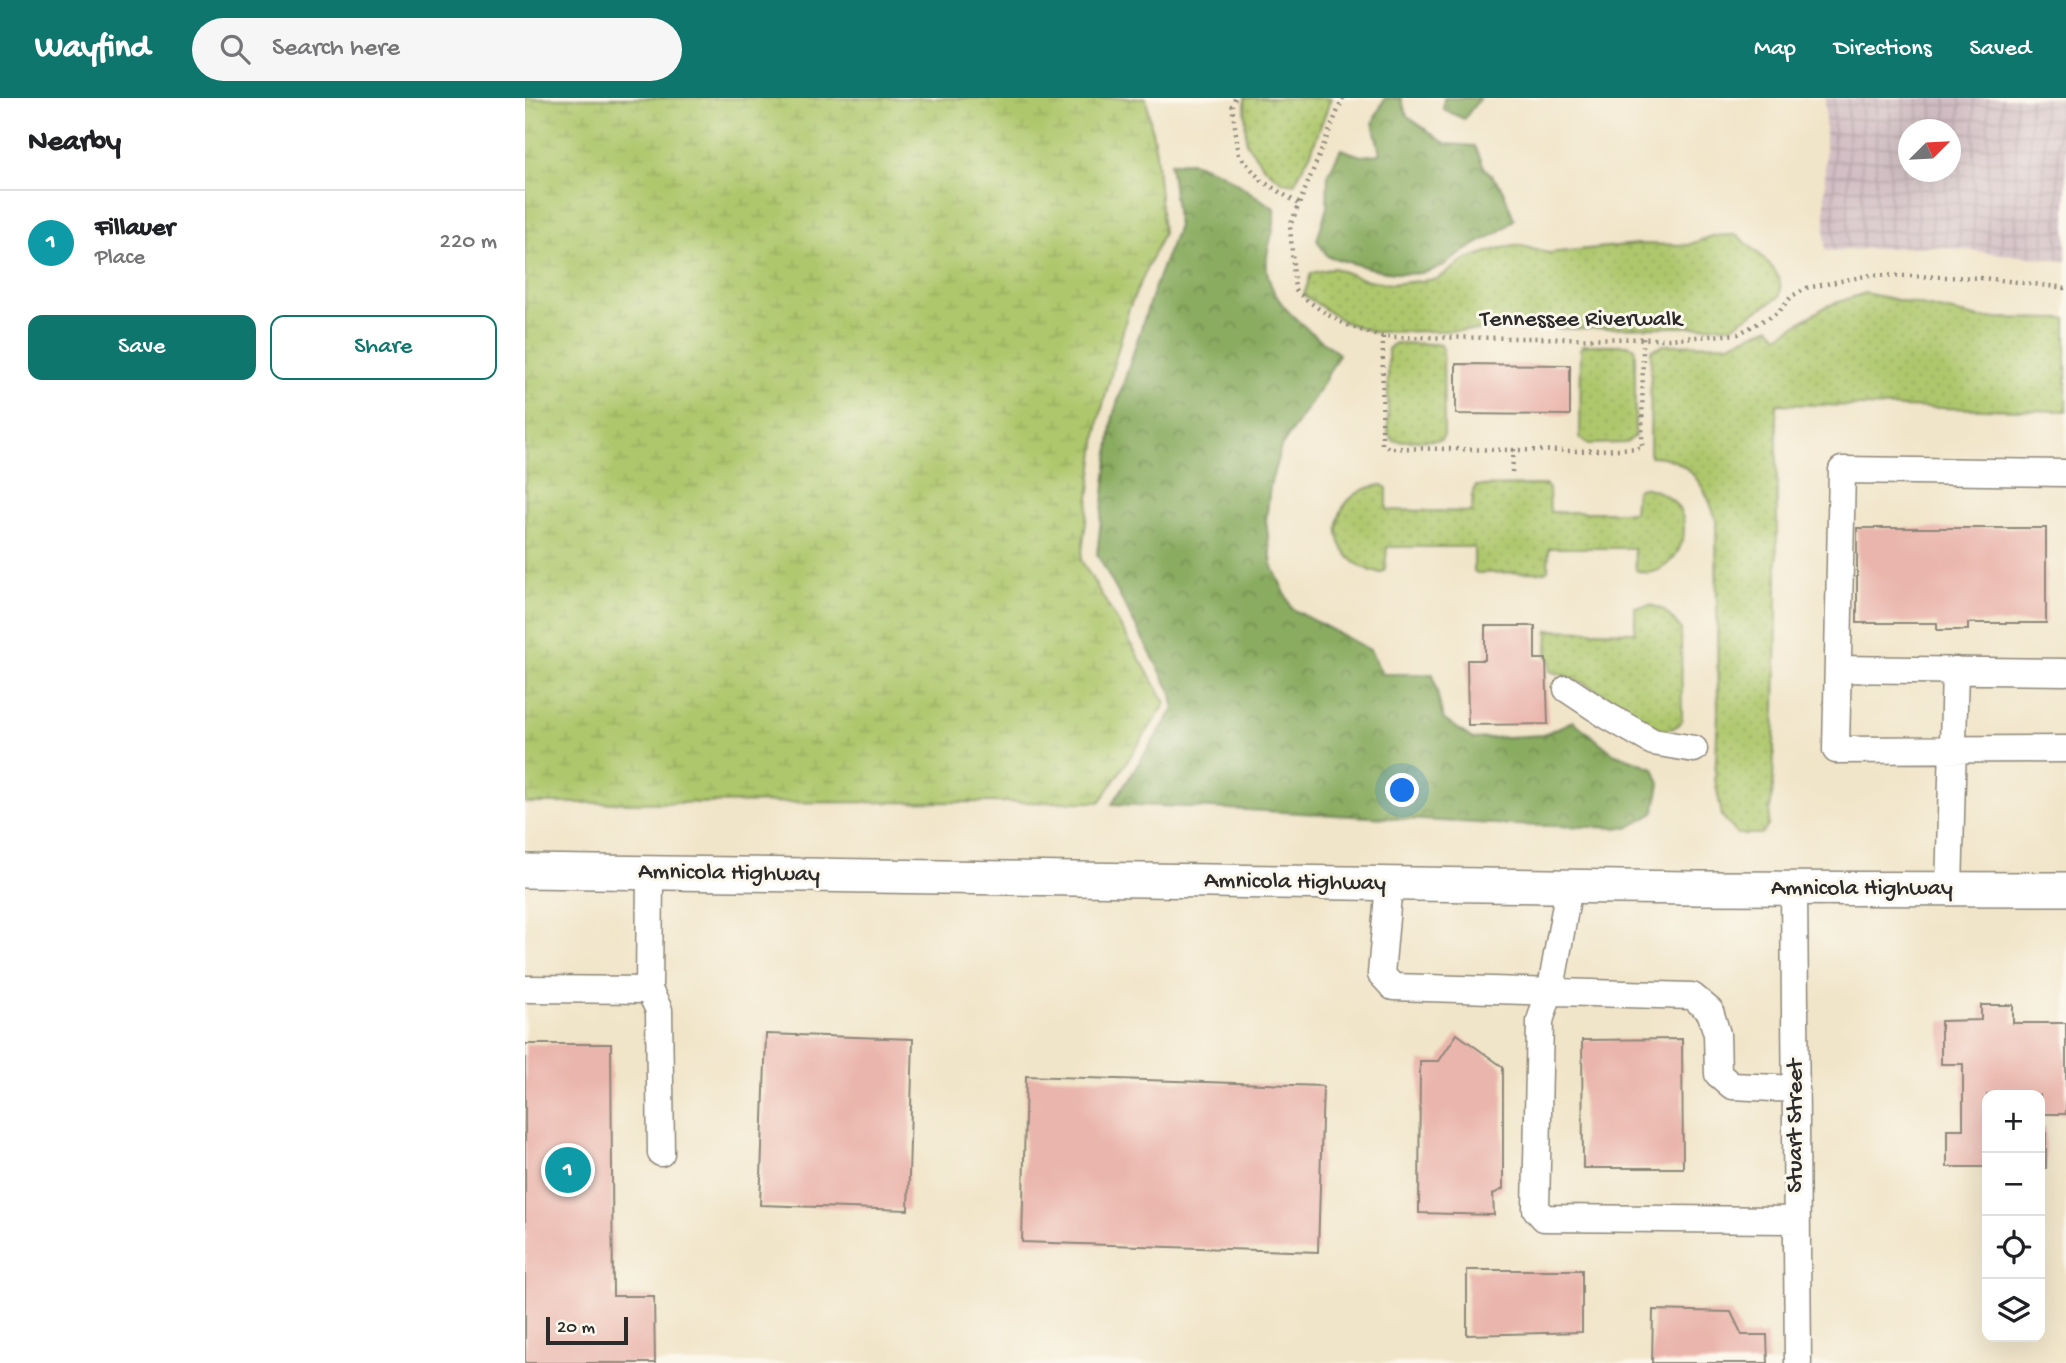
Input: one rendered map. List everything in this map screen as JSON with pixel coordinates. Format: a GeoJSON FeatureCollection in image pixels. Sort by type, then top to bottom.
{"type":"FeatureCollection","features":[{"type":"Feature","properties":{"kind":"main road","name":"Amnicola Highway"},"geometry":{"type":"LineString","coordinates":[[525,871],[1569,887],[2066,890]]}},
{"type":"Feature","properties":{"kind":"street"},"geometry":{"type":"LineString","coordinates":[[2066,473],[1842,470],[1836,750],[2066,749]]}},
{"type":"Feature","properties":{"kind":"street"},"geometry":{"type":"LineString","coordinates":[[1838,668],[2066,671]]}},
{"type":"Feature","properties":{"kind":"street"},"geometry":{"type":"LineString","coordinates":[[1948,889],[1955,670]]}},
{"type":"Feature","properties":{"kind":"street"},"geometry":{"type":"LineString","coordinates":[[1567,689],[1653,742],[1695,749]]}},
{"type":"Feature","properties":{"kind":"street"},"geometry":{"type":"LineString","coordinates":[[650,873],[649,990],[659,1010],[661,1153]]}},
{"type":"Feature","properties":{"kind":"street"},"geometry":{"type":"LineString","coordinates":[[1389,884],[1381,974],[1393,987],[1692,996],[1710,1011],[1717,1034],[1718,1074],[1733,1086],[1796,1089]]}},
{"type":"Feature","properties":{"kind":"street"},"geometry":{"type":"LineString","coordinates":[[1569,887],[1549,992],[1540,1021],[1537,1209],[1544,1217],[1797,1220]]}},
{"type":"Feature","properties":{"kind":"street","name":"Stuart Street"},"geometry":{"type":"LineString","coordinates":[[1794,889],[1798,1363]]}},
{"type":"Feature","properties":{"kind":"street"},"geometry":{"type":"LineString","coordinates":[[525,989],[649,990]]}},
{"type":"Feature","properties":{"kind":"path"},"geometry":{"type":"LineString","coordinates":[[1235,98],[1232,105],[1239,155],[1262,181],[1299,204]]}},
{"type":"Feature","properties":{"kind":"path","name":"Tennessee Riverwalk"},"geometry":{"type":"LineString","coordinates":[[1343,98],[1290,226],[1296,290],[1323,314],[1383,337],[1643,338],[1738,334],[1777,313],[1791,296],[1808,288],[1870,275],[1983,278],[2066,288]]}},
{"type":"Feature","properties":{"kind":"path"},"geometry":{"type":"LineString","coordinates":[[1383,337],[1383,444],[1389,447],[1514,449],[1642,449],[1643,338]]}},
{"type":"Feature","properties":{"kind":"path"},"geometry":{"type":"LineString","coordinates":[[1512,472],[1514,449]]}},
{"type":"Feature","properties":{"kind":"shaded area"},"geometry":{"type":"Polygon","coordinates":[[[1825,98],[2066,98],[2066,261],[1929,246],[1825,251],[1825,98]]]}},
{"type":"Feature","properties":{"kind":"green space"},"geometry":{"type":"Polygon","coordinates":[[[525,98],[1146,98],[1156,152],[1163,233],[1129,308],[1099,420],[1081,560],[1166,703],[1100,802],[525,803],[525,98]]]}},
{"type":"Feature","properties":{"kind":"green space"},"geometry":{"type":"Polygon","coordinates":[[[1245,98],[1331,98],[1311,152],[1294,184],[1283,182],[1264,167],[1246,143],[1245,98]]]}},
{"type":"Feature","properties":{"kind":"green space"},"geometry":{"type":"Polygon","coordinates":[[[1385,98],[1401,98],[1407,116],[1446,144],[1475,146],[1484,167],[1502,188],[1514,219],[1499,232],[1446,264],[1425,272],[1411,274],[1383,271],[1327,256],[1317,240],[1327,207],[1328,174],[1341,149],[1361,156],[1380,154],[1373,122],[1385,98]]]}},
{"type":"Feature","properties":{"kind":"green space"},"geometry":{"type":"Polygon","coordinates":[[[1444,98],[1480,98],[1464,119],[1443,109],[1444,98]]]}},
{"type":"Feature","properties":{"kind":"green space"},"geometry":{"type":"Polygon","coordinates":[[[1192,162],[1221,173],[1274,208],[1274,223],[1267,257],[1267,273],[1272,287],[1290,313],[1339,354],[1320,389],[1281,447],[1270,486],[1266,521],[1272,565],[1292,609],[1370,650],[1382,674],[1433,674],[1443,719],[1473,739],[1542,735],[1573,721],[1613,753],[1654,768],[1660,784],[1654,813],[1628,828],[1511,825],[1112,804],[1174,709],[1172,693],[1097,554],[1113,416],[1152,294],[1178,226],[1170,163],[1192,162]]]}},
{"type":"Feature","properties":{"kind":"green space"},"geometry":{"type":"Polygon","coordinates":[[[1737,235],[1768,262],[1779,279],[1781,288],[1779,297],[1732,326],[1374,332],[1344,322],[1304,295],[1311,273],[1334,268],[1363,279],[1391,284],[1437,279],[1467,259],[1519,245],[1548,253],[1637,244],[1688,245],[1712,236],[1737,235]]]}},
{"type":"Feature","properties":{"kind":"green space"},"geometry":{"type":"Polygon","coordinates":[[[1865,293],[1980,318],[2066,319],[2066,411],[1777,404],[1777,625],[1773,788],[1768,826],[1761,834],[1737,834],[1722,816],[1715,779],[1718,713],[1716,521],[1701,486],[1686,468],[1664,457],[1650,456],[1651,350],[1664,345],[1729,344],[1770,327],[1778,336],[1827,306],[1865,293]]]}},
{"type":"Feature","properties":{"kind":"green space"},"geometry":{"type":"Polygon","coordinates":[[[1395,343],[1435,344],[1441,345],[1443,349],[1444,435],[1441,440],[1394,441],[1388,434],[1388,349],[1395,343]]]}},
{"type":"Feature","properties":{"kind":"green space"},"geometry":{"type":"Polygon","coordinates":[[[1584,345],[1628,345],[1635,348],[1635,436],[1626,443],[1588,444],[1580,438],[1581,349],[1584,345]]]}},
{"type":"Feature","properties":{"kind":"green space"},"geometry":{"type":"Polygon","coordinates":[[[1382,485],[1387,488],[1387,510],[1472,512],[1473,491],[1476,486],[1546,485],[1549,489],[1550,512],[1634,512],[1636,490],[1641,487],[1665,495],[1678,508],[1684,524],[1682,540],[1675,555],[1664,566],[1651,572],[1636,570],[1634,548],[1549,548],[1548,570],[1545,572],[1477,573],[1474,571],[1474,547],[1387,547],[1385,570],[1381,573],[1362,567],[1348,556],[1340,543],[1338,528],[1340,513],[1349,500],[1363,490],[1382,485]]]}},
{"type":"Feature","properties":{"kind":"green space"},"geometry":{"type":"Polygon","coordinates":[[[1651,605],[1664,610],[1681,629],[1682,720],[1674,728],[1665,730],[1653,727],[1629,714],[1588,685],[1550,671],[1550,659],[1547,656],[1548,630],[1635,632],[1635,607],[1651,605]]]}},
{"type":"Feature","properties":{"kind":"building"},"geometry":{"type":"Polygon","coordinates":[[[1456,364],[1570,365],[1570,415],[1456,414],[1456,364]]]}},
{"type":"Feature","properties":{"kind":"building"},"geometry":{"type":"Polygon","coordinates":[[[1857,528],[2046,528],[2046,623],[1968,623],[1968,630],[1937,630],[1937,623],[1857,623],[1857,528]]]}},
{"type":"Feature","properties":{"kind":"building"},"geometry":{"type":"Polygon","coordinates":[[[1485,626],[1535,626],[1535,659],[1546,659],[1548,724],[1468,725],[1467,660],[1485,660],[1485,626]]]}},
{"type":"Feature","properties":{"kind":"building"},"geometry":{"type":"Polygon","coordinates":[[[1981,1005],[2013,1005],[2013,1023],[2066,1023],[2066,1114],[2045,1114],[2045,1090],[1982,1090],[1982,1167],[1947,1167],[1947,1129],[1963,1129],[1963,1064],[1941,1064],[1941,1021],[1981,1020],[1981,1005]]]}},
{"type":"Feature","properties":{"kind":"building"},"geometry":{"type":"Polygon","coordinates":[[[766,1034],[913,1039],[908,1210],[760,1205],[766,1034]]]}},
{"type":"Feature","properties":{"kind":"building"},"geometry":{"type":"Polygon","coordinates":[[[1457,1034],[1503,1067],[1503,1189],[1493,1194],[1494,1215],[1419,1213],[1420,1061],[1439,1061],[1457,1034]]]}},
{"type":"Feature","properties":{"kind":"building"},"geometry":{"type":"Polygon","coordinates":[[[1682,1039],[1683,1168],[1583,1168],[1582,1040],[1682,1039]]]}},
{"type":"Feature","properties":{"kind":"building"},"geometry":{"type":"Polygon","coordinates":[[[525,1044],[611,1044],[613,1296],[654,1296],[655,1363],[525,1363],[525,1044]]]}},
{"type":"Feature","properties":{"kind":"building"},"geometry":{"type":"Polygon","coordinates":[[[1026,1076],[1323,1086],[1318,1252],[1022,1242],[1026,1076]]]}},
{"type":"Feature","properties":{"kind":"building"},"geometry":{"type":"Polygon","coordinates":[[[2045,1127],[2046,1127],[2045,1168],[2045,1127]]]}},
{"type":"Feature","properties":{"kind":"building"},"geometry":{"type":"Polygon","coordinates":[[[1467,1270],[1582,1270],[1582,1332],[1467,1335],[1467,1270]]]}},
{"type":"Feature","properties":{"kind":"building"},"geometry":{"type":"Polygon","coordinates":[[[1653,1310],[1731,1312],[1742,1335],[1767,1335],[1768,1363],[1652,1363],[1653,1310]]]}},
{"type":"Feature","properties":{"kind":"place","name":"Fillauer"},"geometry":{"type":"Point","coordinates":[568,1170]}}]}
